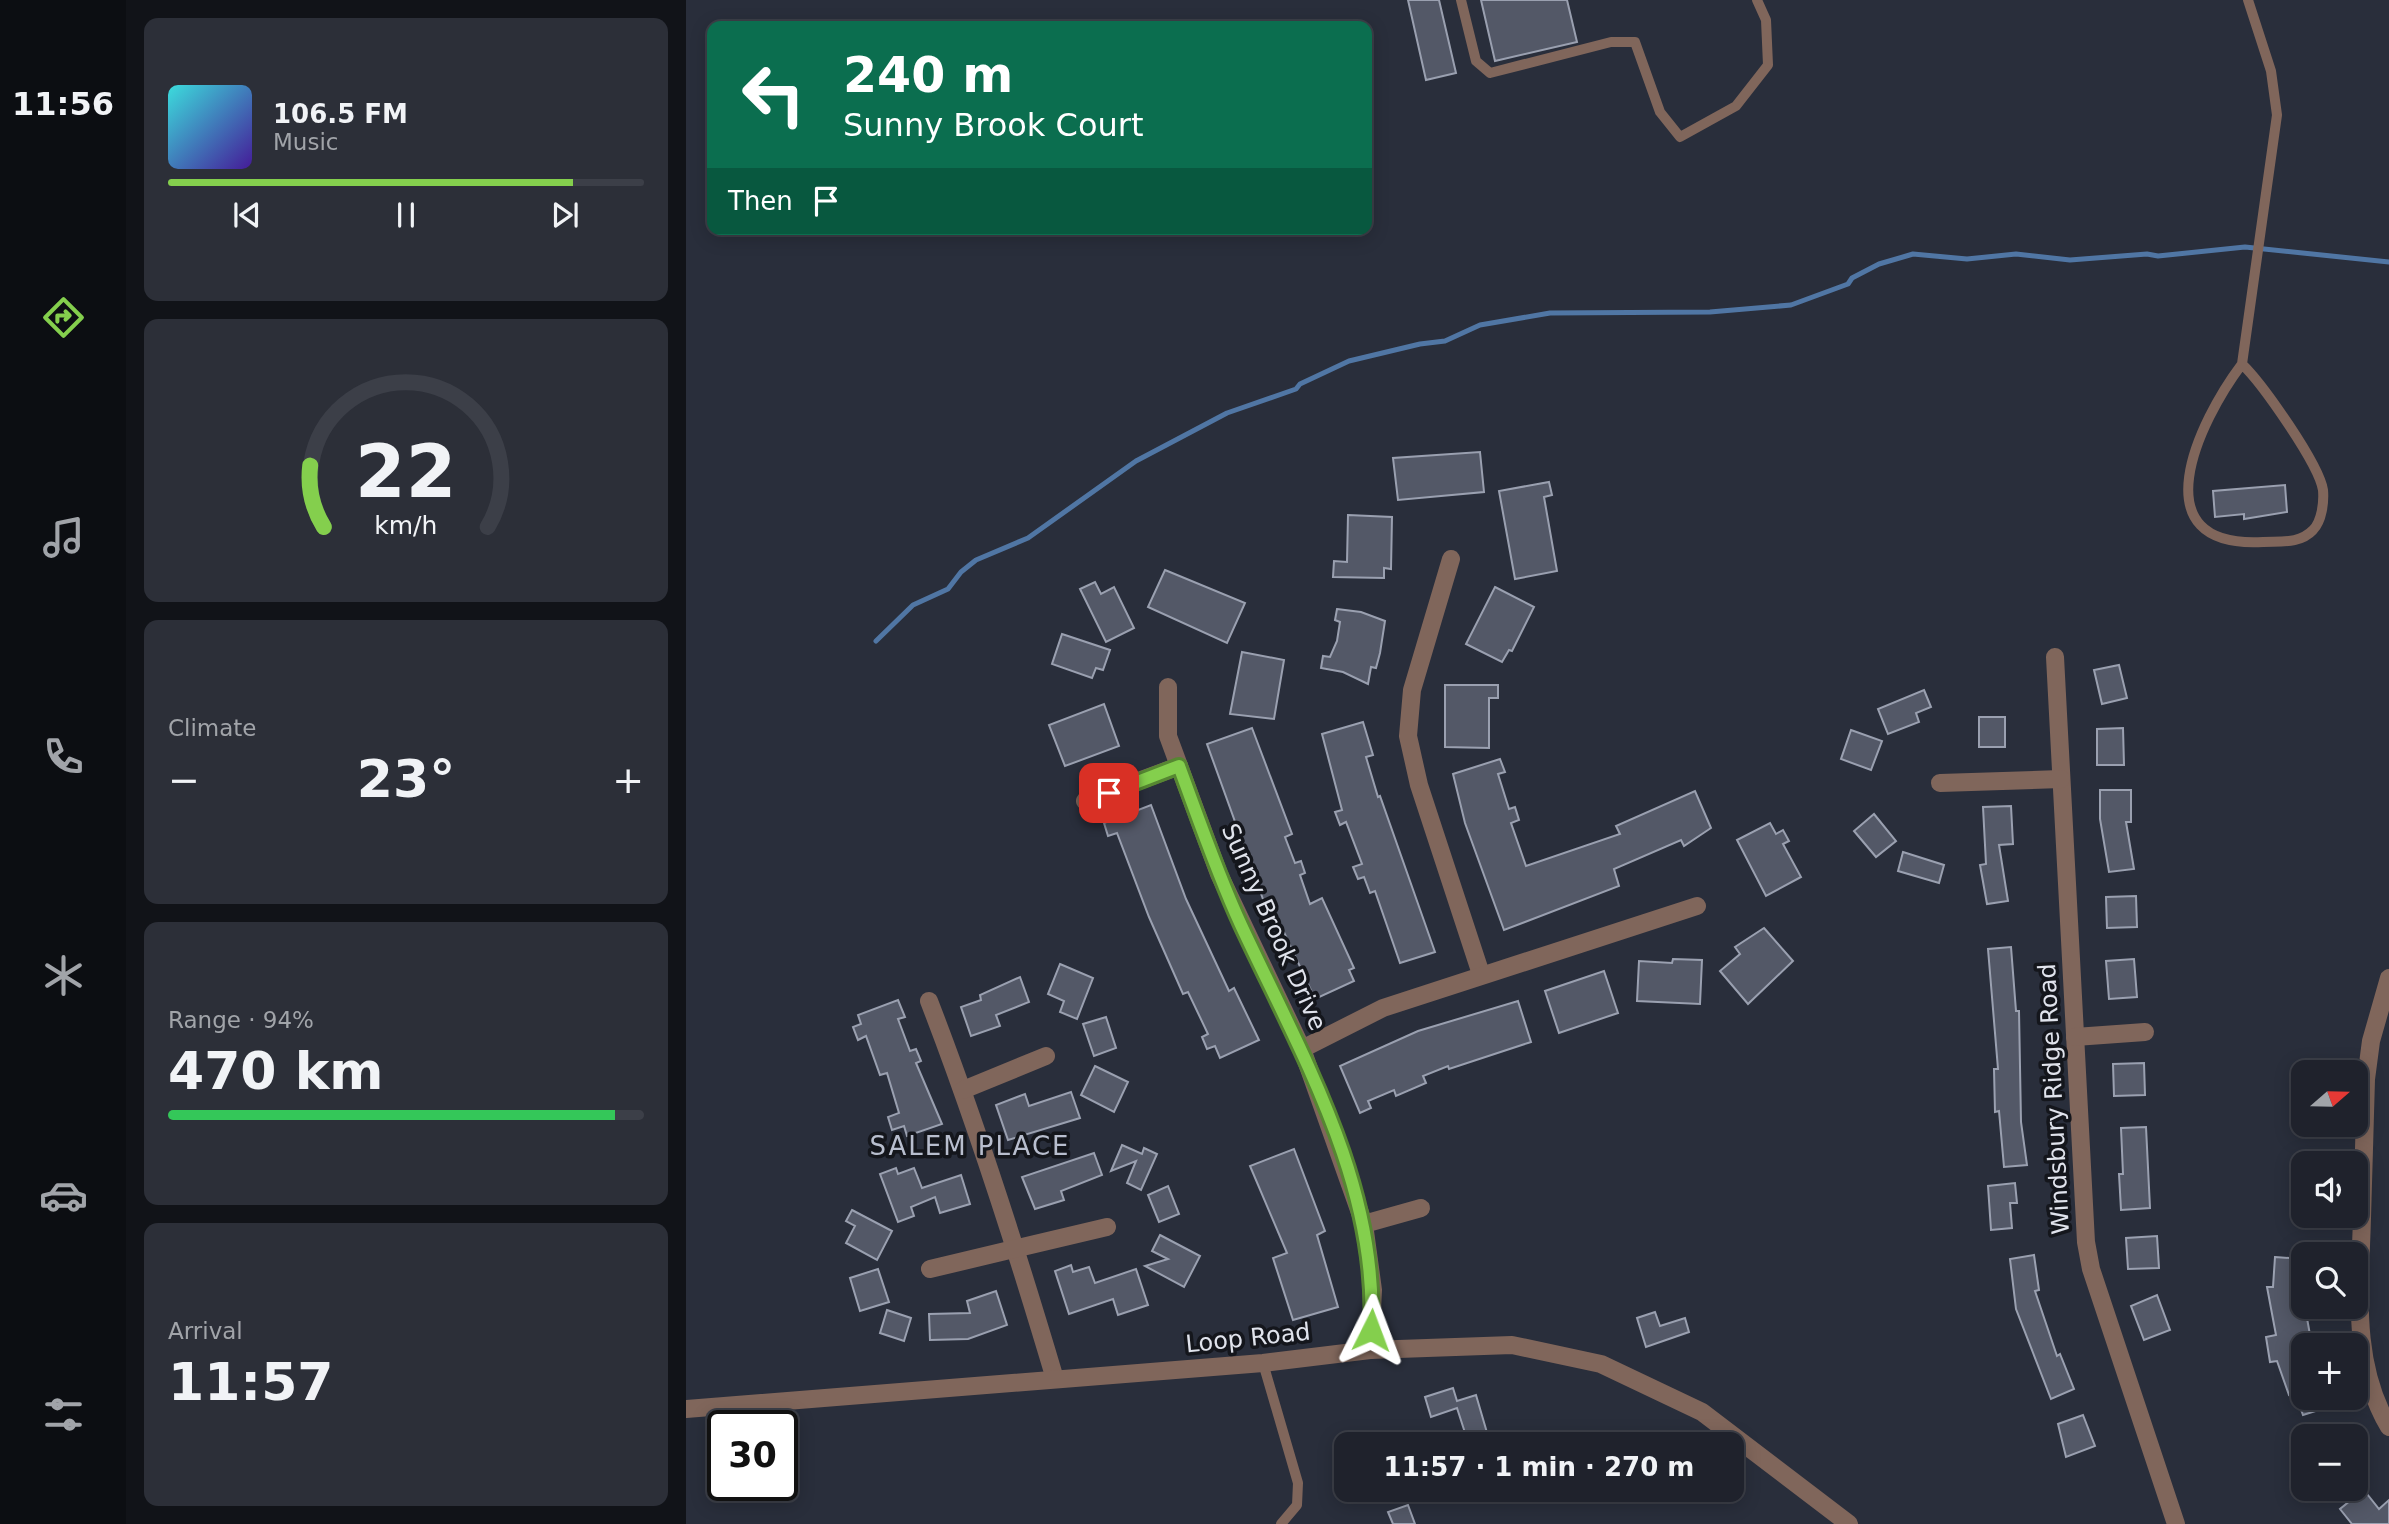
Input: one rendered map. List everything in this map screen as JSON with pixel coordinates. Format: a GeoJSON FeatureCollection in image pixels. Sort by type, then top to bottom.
{"type":"FeatureCollection","features":[{"type":"Feature","properties":{"kind":"street"},"geometry":{"type":"LineString","coordinates":[[1451,559],[1412,690],[1408,736],[1419,785],[1481,974]]}},
{"type":"Feature","properties":{"kind":"street","name":"Windsbury Ridge Road"},"geometry":{"type":"LineString","coordinates":[[2055,657],[2086,1242],[2091,1269],[2176,1524]]}},
{"type":"Feature","properties":{"kind":"street","name":"Sunny Brook Drive"},"geometry":{"type":"LineString","coordinates":[[1168,687],[1168,736],[1230,900],[1302,1049],[1364,1224],[1373,1290],[1370,1350]]}},
{"type":"Feature","properties":{"kind":"street"},"geometry":{"type":"LineString","coordinates":[[1086,801],[1179,766]]}},
{"type":"Feature","properties":{"kind":"street"},"geometry":{"type":"LineString","coordinates":[[1940,783],[2062,779]]}},
{"type":"Feature","properties":{"kind":"street"},"geometry":{"type":"LineString","coordinates":[[1302,1049],[1383,1007],[1698,906]]}},
{"type":"Feature","properties":{"kind":"street"},"geometry":{"type":"LineString","coordinates":[[2389,978],[2371,1041],[2367,1079],[2358,1313],[2366,1368],[2376,1406],[2389,1427]]}},
{"type":"Feature","properties":{"kind":"street"},"geometry":{"type":"LineString","coordinates":[[929,1001],[963,1090],[1017,1250],[1055,1379]]}},
{"type":"Feature","properties":{"kind":"street"},"geometry":{"type":"LineString","coordinates":[[2075,1037],[2145,1032]]}},
{"type":"Feature","properties":{"kind":"street"},"geometry":{"type":"LineString","coordinates":[[963,1090],[1046,1056]]}},
{"type":"Feature","properties":{"kind":"street"},"geometry":{"type":"LineString","coordinates":[[1364,1224],[1421,1208]]}},
{"type":"Feature","properties":{"kind":"street"},"geometry":{"type":"LineString","coordinates":[[930,1269],[1107,1227]]}},
{"type":"Feature","properties":{"kind":"street","name":"Loop Road"},"geometry":{"type":"LineString","coordinates":[[686,1409],[1262,1363],[1370,1350],[1512,1345],[1601,1364],[1702,1412],[1849,1524]]}},
{"type":"Feature","properties":{"kind":"lane"},"geometry":{"type":"LineString","coordinates":[[1461,0],[1476,61],[1490,74],[1611,43],[1635,42],[1660,112],[1680,137],[1736,106],[1768,65],[1766,20],[1757,0]]}},
{"type":"Feature","properties":{"kind":"lane"},"geometry":{"type":"LineString","coordinates":[[2242,364],[2292,432],[2323,488],[2323,508],[2315,530],[2298,540],[2244,543],[2218,538],[2202,529],[2193,518],[2187,501],[2190,475],[2204,426],[2222,391],[2242,364],[2277,115],[2271,71],[2248,0]]}},
{"type":"Feature","properties":{"kind":"lane"},"geometry":{"type":"LineString","coordinates":[[1262,1363],[1298,1482],[1297,1504],[1281,1524]]}},
{"type":"Feature","properties":{"kind":"building"},"geometry":{"type":"Polygon","coordinates":[[[1408,0],[1439,0],[1456,73],[1426,80],[1408,0]]]}},
{"type":"Feature","properties":{"kind":"building"},"geometry":{"type":"Polygon","coordinates":[[[1481,0],[1567,0],[1577,42],[1495,61],[1481,0]]]}},
{"type":"Feature","properties":{"kind":"building"},"geometry":{"type":"Polygon","coordinates":[[[1480,452],[1484,492],[1398,500],[1393,458],[1480,452]]]}},
{"type":"Feature","properties":{"kind":"building"},"geometry":{"type":"Polygon","coordinates":[[[1549,482],[1552,495],[1544,497],[1557,571],[1515,579],[1499,491],[1549,482]]]}},
{"type":"Feature","properties":{"kind":"building"},"geometry":{"type":"Polygon","coordinates":[[[2285,485],[2287,512],[2244,519],[2244,514],[2215,517],[2213,491],[2285,485]]]}},
{"type":"Feature","properties":{"kind":"building"},"geometry":{"type":"Polygon","coordinates":[[[1348,515],[1392,517],[1391,569],[1384,568],[1384,578],[1333,577],[1334,561],[1347,562],[1348,515]]]}},
{"type":"Feature","properties":{"kind":"building"},"geometry":{"type":"Polygon","coordinates":[[[1165,570],[1245,603],[1227,643],[1148,607],[1165,570]]]}},
{"type":"Feature","properties":{"kind":"building"},"geometry":{"type":"Polygon","coordinates":[[[1095,582],[1101,594],[1114,587],[1134,628],[1106,642],[1080,589],[1095,582]]]}},
{"type":"Feature","properties":{"kind":"building"},"geometry":{"type":"Polygon","coordinates":[[[1495,587],[1534,607],[1512,651],[1509,650],[1502,662],[1466,644],[1495,587]]]}},
{"type":"Feature","properties":{"kind":"building"},"geometry":{"type":"Polygon","coordinates":[[[1337,609],[1361,612],[1385,621],[1376,668],[1371,667],[1368,684],[1343,672],[1321,668],[1323,656],[1330,657],[1337,641],[1340,622],[1335,620],[1337,609]]]}},
{"type":"Feature","properties":{"kind":"building"},"geometry":{"type":"Polygon","coordinates":[[[1062,634],[1110,650],[1103,670],[1096,668],[1092,678],[1052,664],[1062,634]]]}},
{"type":"Feature","properties":{"kind":"building"},"geometry":{"type":"Polygon","coordinates":[[[1242,652],[1284,660],[1274,719],[1230,714],[1242,652]]]}},
{"type":"Feature","properties":{"kind":"building"},"geometry":{"type":"Polygon","coordinates":[[[2119,665],[2127,698],[2102,704],[2094,670],[2119,665]]]}},
{"type":"Feature","properties":{"kind":"building"},"geometry":{"type":"Polygon","coordinates":[[[1445,685],[1498,685],[1498,698],[1489,698],[1489,748],[1445,747],[1445,685]]]}},
{"type":"Feature","properties":{"kind":"building"},"geometry":{"type":"Polygon","coordinates":[[[1924,690],[1931,707],[1916,713],[1919,722],[1888,734],[1878,709],[1924,690]]]}},
{"type":"Feature","properties":{"kind":"building"},"geometry":{"type":"Polygon","coordinates":[[[1104,704],[1119,746],[1065,766],[1049,725],[1104,704]]]}},
{"type":"Feature","properties":{"kind":"building"},"geometry":{"type":"Polygon","coordinates":[[[1979,717],[2005,717],[2005,747],[1979,747],[1979,717]]]}},
{"type":"Feature","properties":{"kind":"building"},"geometry":{"type":"Polygon","coordinates":[[[1363,722],[1373,755],[1366,757],[1378,797],[1380,796],[1435,952],[1400,963],[1375,891],[1370,893],[1364,877],[1358,879],[1353,867],[1362,864],[1346,822],[1340,825],[1335,812],[1342,810],[1322,734],[1363,722]]]}},
{"type":"Feature","properties":{"kind":"building"},"geometry":{"type":"Polygon","coordinates":[[[1252,728],[1292,834],[1285,837],[1295,863],[1301,861],[1305,873],[1300,875],[1310,904],[1322,898],[1354,968],[1349,970],[1354,981],[1315,999],[1269,900],[1264,902],[1207,744],[1252,728]]]}},
{"type":"Feature","properties":{"kind":"building"},"geometry":{"type":"Polygon","coordinates":[[[2123,728],[2124,765],[2097,765],[2097,729],[2123,728]]]}},
{"type":"Feature","properties":{"kind":"building"},"geometry":{"type":"Polygon","coordinates":[[[1851,730],[1882,741],[1871,770],[1841,759],[1851,730]]]}},
{"type":"Feature","properties":{"kind":"building"},"geometry":{"type":"Polygon","coordinates":[[[1500,759],[1505,772],[1498,774],[1509,809],[1515,807],[1519,820],[1511,823],[1526,866],[1620,834],[1616,826],[1695,791],[1711,828],[1684,846],[1681,840],[1614,869],[1619,886],[1504,930],[1465,823],[1453,774],[1500,759]]]}},
{"type":"Feature","properties":{"kind":"building"},"geometry":{"type":"Polygon","coordinates":[[[2100,790],[2131,790],[2131,822],[2126,822],[2134,869],[2109,872],[2100,819],[2100,790]]]}},
{"type":"Feature","properties":{"kind":"building"},"geometry":{"type":"Polygon","coordinates":[[[1151,805],[1186,899],[1229,991],[1234,988],[1259,1040],[1220,1058],[1215,1046],[1207,1049],[1202,1037],[1208,1034],[1188,992],[1183,994],[1149,917],[1117,833],[1108,836],[1104,823],[1151,805]]]}},
{"type":"Feature","properties":{"kind":"building"},"geometry":{"type":"Polygon","coordinates":[[[2011,806],[2013,844],[1999,845],[2008,901],[1987,904],[1980,865],[1986,864],[1983,807],[2011,806]]]}},
{"type":"Feature","properties":{"kind":"building"},"geometry":{"type":"Polygon","coordinates":[[[1874,814],[1896,841],[1876,857],[1854,831],[1874,814]]]}},
{"type":"Feature","properties":{"kind":"building"},"geometry":{"type":"Polygon","coordinates":[[[1770,823],[1776,834],[1783,830],[1789,841],[1783,844],[1801,877],[1766,896],[1737,840],[1770,823]]]}},
{"type":"Feature","properties":{"kind":"building"},"geometry":{"type":"Polygon","coordinates":[[[1903,852],[1944,865],[1939,883],[1898,871],[1903,852]]]}},
{"type":"Feature","properties":{"kind":"building"},"geometry":{"type":"Polygon","coordinates":[[[2136,896],[2137,927],[2107,928],[2106,897],[2136,896]]]}},
{"type":"Feature","properties":{"kind":"building"},"geometry":{"type":"Polygon","coordinates":[[[1764,928],[1793,961],[1748,1004],[1720,971],[1740,954],[1735,947],[1764,928]]]}},
{"type":"Feature","properties":{"kind":"building"},"geometry":{"type":"Polygon","coordinates":[[[2011,947],[2016,1011],[2019,1011],[2021,1122],[2027,1165],[2004,1167],[1999,1111],[1995,1112],[1994,1069],[1998,1069],[1988,949],[2011,947]]]}},
{"type":"Feature","properties":{"kind":"building"},"geometry":{"type":"Polygon","coordinates":[[[1673,959],[1702,960],[1700,1004],[1637,1001],[1639,961],[1672,963],[1673,959]]]}},
{"type":"Feature","properties":{"kind":"building"},"geometry":{"type":"Polygon","coordinates":[[[2134,959],[2137,997],[2109,999],[2106,961],[2134,959]]]}},
{"type":"Feature","properties":{"kind":"building"},"geometry":{"type":"Polygon","coordinates":[[[1060,964],[1093,978],[1077,1019],[1060,1012],[1064,1001],[1048,994],[1060,964]]]}},
{"type":"Feature","properties":{"kind":"building"},"geometry":{"type":"Polygon","coordinates":[[[1604,971],[1618,1013],[1559,1033],[1545,991],[1604,971]]]}},
{"type":"Feature","properties":{"kind":"building"},"geometry":{"type":"Polygon","coordinates":[[[1020,977],[1029,1002],[996,1015],[1000,1026],[971,1036],[961,1007],[981,1000],[980,995],[1020,977]]]}},
{"type":"Feature","properties":{"kind":"building"},"geometry":{"type":"Polygon","coordinates":[[[898,1000],[905,1017],[898,1019],[910,1051],[916,1049],[921,1061],[916,1063],[942,1124],[907,1136],[904,1126],[892,1130],[888,1117],[899,1113],[887,1073],[880,1075],[866,1036],[858,1040],[853,1027],[861,1024],[858,1015],[898,1000]]]}},
{"type":"Feature","properties":{"kind":"building"},"geometry":{"type":"Polygon","coordinates":[[[1518,1001],[1531,1042],[1423,1076],[1426,1083],[1396,1096],[1394,1090],[1368,1101],[1371,1108],[1360,1113],[1340,1066],[1418,1031],[1518,1001]]]}},
{"type":"Feature","properties":{"kind":"building"},"geometry":{"type":"Polygon","coordinates":[[[1106,1017],[1116,1048],[1094,1056],[1083,1024],[1106,1017]]]}},
{"type":"Feature","properties":{"kind":"building"},"geometry":{"type":"Polygon","coordinates":[[[2144,1063],[2145,1095],[2114,1096],[2113,1064],[2144,1063]]]}},
{"type":"Feature","properties":{"kind":"building"},"geometry":{"type":"Polygon","coordinates":[[[1095,1066],[1128,1082],[1114,1112],[1081,1095],[1095,1066]]]}},
{"type":"Feature","properties":{"kind":"building"},"geometry":{"type":"Polygon","coordinates":[[[1071,1092],[1080,1118],[1008,1140],[996,1105],[1025,1094],[1029,1106],[1071,1092]]]}},
{"type":"Feature","properties":{"kind":"building"},"geometry":{"type":"Polygon","coordinates":[[[2146,1127],[2150,1208],[2121,1210],[2121,1128],[2146,1127]]]}},
{"type":"Feature","properties":{"kind":"building"},"geometry":{"type":"Polygon","coordinates":[[[1122,1145],[1142,1154],[1144,1148],[1157,1154],[1141,1190],[1127,1183],[1136,1161],[1111,1171],[1122,1145]]]}},
{"type":"Feature","properties":{"kind":"building"},"geometry":{"type":"Polygon","coordinates":[[[1294,1149],[1325,1231],[1317,1235],[1338,1307],[1293,1320],[1273,1258],[1287,1253],[1250,1166],[1294,1149]]]}},
{"type":"Feature","properties":{"kind":"building"},"geometry":{"type":"Polygon","coordinates":[[[1094,1153],[1102,1175],[1061,1191],[1064,1200],[1035,1209],[1022,1177],[1094,1153]]]}},
{"type":"Feature","properties":{"kind":"building"},"geometry":{"type":"Polygon","coordinates":[[[896,1168],[898,1174],[914,1168],[922,1188],[961,1175],[970,1204],[940,1213],[935,1197],[911,1207],[914,1216],[898,1222],[880,1174],[896,1168]]]}},
{"type":"Feature","properties":{"kind":"building"},"geometry":{"type":"Polygon","coordinates":[[[2015,1183],[2017,1203],[2010,1203],[2012,1228],[1991,1230],[1988,1186],[2015,1183]]]}},
{"type":"Feature","properties":{"kind":"building"},"geometry":{"type":"Polygon","coordinates":[[[1168,1186],[1179,1214],[1159,1222],[1148,1195],[1168,1186]]]}},
{"type":"Feature","properties":{"kind":"building"},"geometry":{"type":"Polygon","coordinates":[[[852,1210],[892,1231],[877,1260],[846,1243],[855,1226],[846,1221],[852,1210]]]}},
{"type":"Feature","properties":{"kind":"building"},"geometry":{"type":"Polygon","coordinates":[[[1160,1235],[1200,1256],[1184,1287],[1145,1266],[1168,1259],[1152,1251],[1160,1235]]]}},
{"type":"Feature","properties":{"kind":"building"},"geometry":{"type":"Polygon","coordinates":[[[2157,1236],[2159,1268],[2128,1269],[2126,1238],[2157,1236]]]}},
{"type":"Feature","properties":{"kind":"building"},"geometry":{"type":"Polygon","coordinates":[[[2034,1255],[2039,1290],[2035,1291],[2057,1356],[2060,1354],[2074,1389],[2051,1399],[2016,1309],[2010,1259],[2034,1255]]]}},
{"type":"Feature","properties":{"kind":"building"},"geometry":{"type":"Polygon","coordinates":[[[2275,1257],[2291,1258],[2291,1319],[2307,1319],[2310,1333],[2291,1333],[2289,1395],[2277,1361],[2270,1362],[2266,1337],[2276,1335],[2267,1287],[2273,1287],[2275,1257]]]}},
{"type":"Feature","properties":{"kind":"building"},"geometry":{"type":"Polygon","coordinates":[[[1071,1265],[1073,1272],[1089,1267],[1095,1283],[1136,1269],[1148,1305],[1118,1315],[1113,1299],[1069,1314],[1055,1271],[1071,1265]]]}},
{"type":"Feature","properties":{"kind":"building"},"geometry":{"type":"Polygon","coordinates":[[[878,1269],[889,1302],[860,1311],[850,1278],[878,1269]]]}},
{"type":"Feature","properties":{"kind":"building"},"geometry":{"type":"Polygon","coordinates":[[[996,1291],[1007,1325],[968,1339],[930,1340],[929,1314],[970,1313],[967,1301],[996,1291]]]}},
{"type":"Feature","properties":{"kind":"building"},"geometry":{"type":"Polygon","coordinates":[[[2157,1295],[2170,1330],[2144,1340],[2131,1306],[2157,1295]]]}},
{"type":"Feature","properties":{"kind":"building"},"geometry":{"type":"Polygon","coordinates":[[[887,1310],[911,1318],[904,1341],[880,1333],[887,1310]]]}},
{"type":"Feature","properties":{"kind":"building"},"geometry":{"type":"Polygon","coordinates":[[[1655,1312],[1660,1326],[1685,1318],[1689,1332],[1646,1347],[1637,1318],[1655,1312]]]}},
{"type":"Feature","properties":{"kind":"building"},"geometry":{"type":"Polygon","coordinates":[[[1453,1388],[1457,1401],[1476,1395],[1487,1432],[1465,1432],[1457,1408],[1431,1417],[1425,1397],[1453,1388]]]}},
{"type":"Feature","properties":{"kind":"building"},"geometry":{"type":"Polygon","coordinates":[[[2301,1410],[2319,1410],[2303,1415],[2301,1410]]]}},
{"type":"Feature","properties":{"kind":"building"},"geometry":{"type":"Polygon","coordinates":[[[2083,1415],[2095,1446],[2066,1457],[2058,1424],[2083,1415]]]}},
{"type":"Feature","properties":{"kind":"building"},"geometry":{"type":"Polygon","coordinates":[[[2368,1495],[2379,1509],[2389,1500],[2389,1524],[2352,1524],[2340,1509],[2350,1501],[2368,1501],[2368,1495]]]}},
{"type":"Feature","properties":{"kind":"building"},"geometry":{"type":"Polygon","coordinates":[[[1408,1505],[1415,1524],[1393,1524],[1388,1512],[1408,1505]]]}},
{"type":"Feature","properties":{"kind":"waterway"},"geometry":{"type":"LineString","coordinates":[[876,641],[913,605],[948,589],[961,572],[976,560],[1028,538],[1136,461],[1227,413],[1296,389],[1300,384],[1349,361],[1420,344],[1445,341],[1480,325],[1550,313],[1710,312],[1791,305],[1848,284],[1852,278],[1879,264],[1913,254],[1967,259],[2016,254],[2070,260],[2147,254],[2158,256],[2245,247],[2389,262]]}},
{"type":"Feature","properties":{"kind":"district","name":"SALEM PLACE"},"geometry":{"type":"Point","coordinates":[970,1146]}},
{"type":"Feature","properties":{"kind":"route"},"geometry":{"type":"LineString","coordinates":[[1109,793],[1179,766],[1219,874],[1302,1049],[1335,1136],[1364,1224],[1373,1290],[1371,1330]]}}]}
